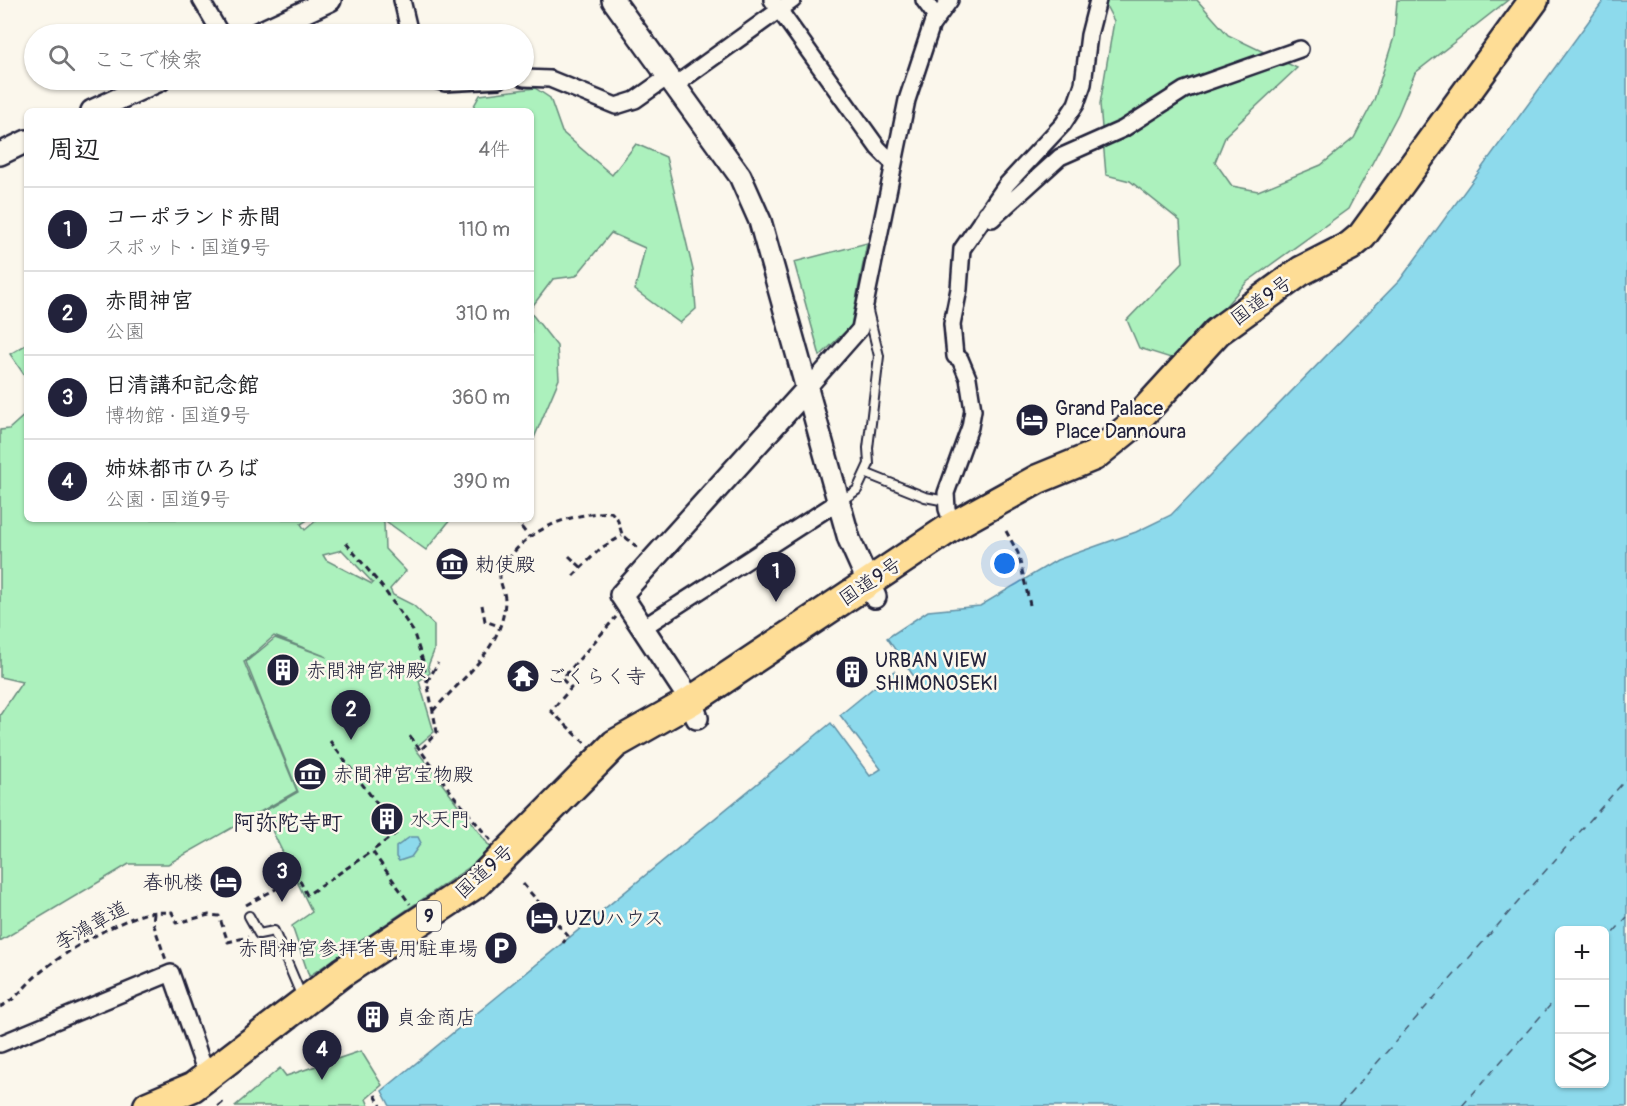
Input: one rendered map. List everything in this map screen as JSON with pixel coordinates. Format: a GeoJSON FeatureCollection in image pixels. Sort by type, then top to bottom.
{"type":"FeatureCollection","features":[{"type":"Feature","properties":{"kind":"highway","name":"国道9号"},"geometry":{"type":"LineString","coordinates":[[871,589],[950,513],[1078,464],[1115,440],[1217,332],[1301,271],[1350,246],[1362,236],[1534,0]]}},
{"type":"Feature","properties":{"kind":"highway","name":"国道9号"},"geometry":{"type":"LineString","coordinates":[[192,1106],[209,1098],[377,971],[486,898],[617,765],[801,630],[959,540],[1044,496],[1111,466],[1145,437],[1230,346],[1309,287],[1375,248],[1554,0]]}},
{"type":"Feature","properties":{"kind":"highway","name":"国道9号"},"geometry":{"type":"LineString","coordinates":[[148,1106],[193,1087],[343,972],[477,883],[615,744],[694,710]]}},
{"type":"Feature","properties":{"kind":"street"},"geometry":{"type":"LineString","coordinates":[[278,24],[330,0]]}},
{"type":"Feature","properties":{"kind":"street"},"geometry":{"type":"LineString","coordinates":[[402,0],[408,24]]}},
{"type":"Feature","properties":{"kind":"street"},"geometry":{"type":"LineString","coordinates":[[613,0],[740,176],[757,212],[849,539],[871,589]]}},
{"type":"Feature","properties":{"kind":"street"},"geometry":{"type":"LineString","coordinates":[[534,78],[550,79],[616,106],[635,100],[672,81],[776,5],[793,0]]}},
{"type":"Feature","properties":{"kind":"street"},"geometry":{"type":"LineString","coordinates":[[694,710],[621,595],[860,329],[907,100],[935,15],[924,0]]}},
{"type":"Feature","properties":{"kind":"street"},"geometry":{"type":"LineString","coordinates":[[932,25],[950,0]]}},
{"type":"Feature","properties":{"kind":"street"},"geometry":{"type":"LineString","coordinates":[[950,513],[947,488],[970,427],[973,410],[969,378],[960,359],[955,356],[952,331],[959,289],[960,256],[1007,184],[1063,124],[1076,104],[1083,84],[1089,35],[1098,0]]}},
{"type":"Feature","properties":{"kind":"street"},"geometry":{"type":"LineString","coordinates":[[203,1],[216,24]]}},
{"type":"Feature","properties":{"kind":"street"},"geometry":{"type":"LineString","coordinates":[[776,5],[878,148],[893,163]]}},
{"type":"Feature","properties":{"kind":"street"},"geometry":{"type":"LineString","coordinates":[[986,213],[992,219],[1060,157],[1123,129],[1184,90],[1300,49]]}},
{"type":"Feature","properties":{"kind":"street"},"geometry":{"type":"LineString","coordinates":[[99,108],[138,90]]}},
{"type":"Feature","properties":{"kind":"street"},"geometry":{"type":"LineString","coordinates":[[0,154],[24,142]]}},
{"type":"Feature","properties":{"kind":"street"},"geometry":{"type":"LineString","coordinates":[[641,629],[839,501]]}},
{"type":"Feature","properties":{"kind":"street"},"geometry":{"type":"LineString","coordinates":[[0,1044],[171,973],[202,1062],[209,1074]]}},
{"type":"Feature","properties":{"kind":"lane"},"geometry":{"type":"LineString","coordinates":[[839,501],[857,490],[869,461],[868,448],[879,356],[866,304]]}},
{"type":"Feature","properties":{"kind":"lane"},"geometry":{"type":"LineString","coordinates":[[865,473],[925,497],[950,513]]}},
{"type":"Feature","properties":{"kind":"lane"},"geometry":{"type":"LineString","coordinates":[[249,916],[259,934],[274,931],[299,990]]}},
{"type":"Feature","properties":{"kind":"path"},"geometry":{"type":"LineString","coordinates":[[434,711],[483,658],[499,626],[505,597],[500,573],[510,554],[529,537],[553,523],[574,517],[609,512],[617,518],[623,535],[652,560]]}},
{"type":"Feature","properties":{"kind":"path"},"geometry":{"type":"LineString","coordinates":[[517,522],[529,537]]}},
{"type":"Feature","properties":{"kind":"path"},"geometry":{"type":"LineString","coordinates":[[1006,531],[1018,553],[1030,605]]}},
{"type":"Feature","properties":{"kind":"path"},"geometry":{"type":"LineString","coordinates":[[573,576],[601,548],[623,535]]}},
{"type":"Feature","properties":{"kind":"path"},"geometry":{"type":"LineString","coordinates":[[346,543],[383,588],[413,631],[434,711],[437,732],[420,751]]}},
{"type":"Feature","properties":{"kind":"path"},"geometry":{"type":"LineString","coordinates":[[569,556],[581,568]]}},
{"type":"Feature","properties":{"kind":"path"},"geometry":{"type":"LineString","coordinates":[[482,605],[485,621],[499,626]]}},
{"type":"Feature","properties":{"kind":"path"},"geometry":{"type":"LineString","coordinates":[[591,749],[550,711],[572,688],[562,679],[627,605]]}},
{"type":"Feature","properties":{"kind":"path"},"geometry":{"type":"LineString","coordinates":[[427,682],[438,663]]}},
{"type":"Feature","properties":{"kind":"path"},"geometry":{"type":"LineString","coordinates":[[410,736],[496,847]]}},
{"type":"Feature","properties":{"kind":"path"},"geometry":{"type":"LineString","coordinates":[[249,916],[243,906],[298,878],[307,895],[398,832],[330,741]]}},
{"type":"Feature","properties":{"kind":"path"},"geometry":{"type":"LineString","coordinates":[[372,851],[414,911]]}},
{"type":"Feature","properties":{"kind":"path"},"geometry":{"type":"LineString","coordinates":[[523,884],[568,936],[563,943]]}},
{"type":"Feature","properties":{"kind":"path","name":"李鴻章道"},"geometry":{"type":"LineString","coordinates":[[0,1007],[18,997],[50,964],[110,928],[142,914],[172,912],[176,922],[209,915],[219,916],[228,942],[259,934]]}},
{"type":"Feature","properties":{"kind":"path"},"geometry":{"type":"LineString","coordinates":[[154,913],[153,923],[171,973]]}},
{"type":"Feature","properties":{"kind":"path"},"geometry":{"type":"LineString","coordinates":[[375,1095],[381,1106]]}},
{"type":"Feature","properties":{"kind":"path"},"geometry":{"type":"LineString","coordinates":[[218,1106],[226,1100]]}},
{"type":"Feature","properties":{"kind":"green space"},"geometry":{"type":"Polygon","coordinates":[[[1103,0],[1197,0],[1228,35],[1297,68],[1226,135],[1215,162],[1232,186],[1258,191],[1321,165],[1354,138],[1374,100],[1394,37],[1397,0],[1508,0],[1415,73],[1398,114],[1348,209],[1247,282],[1177,360],[1139,348],[1127,320],[1183,262],[1180,221],[1130,181],[1106,175],[1100,104],[1114,21],[1103,0]]]}},
{"type":"Feature","properties":{"kind":"green space"},"geometry":{"type":"Polygon","coordinates":[[[534,88],[550,98],[562,132],[612,175],[636,144],[666,157],[693,270],[696,309],[680,323],[635,290],[645,248],[611,233],[576,276],[553,279],[534,304],[534,108],[473,108],[480,95],[534,90],[534,88]]]}},
{"type":"Feature","properties":{"kind":"green space"},"geometry":{"type":"Polygon","coordinates":[[[867,243],[851,326],[820,356],[794,262],[867,243]]]}},
{"type":"Feature","properties":{"kind":"green space"},"geometry":{"type":"Polygon","coordinates":[[[534,317],[557,346],[559,379],[534,438],[534,317]]]}},
{"type":"Feature","properties":{"kind":"green space"},"geometry":{"type":"Polygon","coordinates":[[[24,346],[24,375],[10,354],[24,346]]]}},
{"type":"Feature","properties":{"kind":"green space"},"geometry":{"type":"Polygon","coordinates":[[[24,416],[24,522],[304,522],[301,524],[305,530],[314,522],[384,523],[385,549],[406,571],[390,589],[393,595],[413,605],[434,625],[434,651],[428,666],[430,673],[419,681],[434,732],[415,748],[490,847],[480,860],[309,976],[292,926],[312,912],[263,812],[298,792],[246,662],[275,638],[327,657],[274,636],[244,662],[297,791],[168,864],[129,864],[0,941],[0,715],[22,682],[0,677],[0,430],[9,429],[24,416]],[[342,550],[323,555],[326,560],[372,584],[342,550]]]}},
{"type":"Feature","properties":{"kind":"green space"},"geometry":{"type":"Polygon","coordinates":[[[387,522],[449,522],[426,550],[387,522]]]}},
{"type":"Feature","properties":{"kind":"green space"},"geometry":{"type":"Polygon","coordinates":[[[361,1051],[382,1085],[366,1099],[369,1106],[235,1106],[280,1068],[286,1076],[361,1051]]]}},
{"type":"Feature","properties":{"kind":"water"},"geometry":{"type":"Polygon","coordinates":[[[1604,0],[1627,0],[1627,1106],[390,1106],[382,1091],[831,723],[870,776],[881,769],[840,715],[894,671],[905,686],[915,678],[887,638],[928,611],[980,606],[1057,560],[1136,532],[1171,515],[1400,280],[1604,0]]]}},
{"type":"Feature","properties":{"kind":"water"},"geometry":{"type":"Polygon","coordinates":[[[410,837],[418,837],[421,843],[411,857],[399,861],[396,857],[396,847],[410,837]]]}},
{"type":"Feature","properties":{"kind":"ferry route"},"geometry":{"type":"LineString","coordinates":[[1339,1106],[1627,778]]}},
{"type":"Feature","properties":{"kind":"ferry route"},"geometry":{"type":"LineString","coordinates":[[1609,937],[1627,917]]}},
{"type":"Feature","properties":{"kind":"ferry route"},"geometry":{"type":"LineString","coordinates":[[1462,1106],[1555,1000]]}},
{"type":"Feature","properties":{"kind":"place","name":"Grand Palace Place Dannoura"},"geometry":{"type":"Point","coordinates":[1032,420]}},
{"type":"Feature","properties":{"kind":"place","name":"勅使殿"},"geometry":{"type":"Point","coordinates":[452,564]}},
{"type":"Feature","properties":{"kind":"place","name":"コーポランド赤間"},"geometry":{"type":"Point","coordinates":[776,602]}},
{"type":"Feature","properties":{"kind":"place","name":"赤間神宮神殿"},"geometry":{"type":"Point","coordinates":[283,670]}},
{"type":"Feature","properties":{"kind":"place","name":"URBAN VIEW SHIMONOSEKI"},"geometry":{"type":"Point","coordinates":[852,672]}},
{"type":"Feature","properties":{"kind":"place","name":"ごくらく寺"},"geometry":{"type":"Point","coordinates":[523,676]}},
{"type":"Feature","properties":{"kind":"place","name":"赤間神宮"},"geometry":{"type":"Point","coordinates":[351,740]}},
{"type":"Feature","properties":{"kind":"place","name":"赤間神宮宝物殿"},"geometry":{"type":"Point","coordinates":[310,774]}},
{"type":"Feature","properties":{"kind":"place","name":"水天門"},"geometry":{"type":"Point","coordinates":[387,819]}},
{"type":"Feature","properties":{"kind":"place","name":"春帆楼"},"geometry":{"type":"Point","coordinates":[226,882]}},
{"type":"Feature","properties":{"kind":"place","name":"日清講和記念館"},"geometry":{"type":"Point","coordinates":[282,902]}},
{"type":"Feature","properties":{"kind":"place","name":"UZUハウス"},"geometry":{"type":"Point","coordinates":[542,918]}},
{"type":"Feature","properties":{"kind":"place","name":"赤間神宮参拝者専用駐車場"},"geometry":{"type":"Point","coordinates":[501,948]}},
{"type":"Feature","properties":{"kind":"place","name":"貞金商店"},"geometry":{"type":"Point","coordinates":[373,1017]}},
{"type":"Feature","properties":{"kind":"place","name":"姉妹都市ひろば"},"geometry":{"type":"Point","coordinates":[322,1080]}},
{"type":"Feature","properties":{"kind":"district","name":"阿弥陀寺町"},"geometry":{"type":"Point","coordinates":[288,822]}}]}
